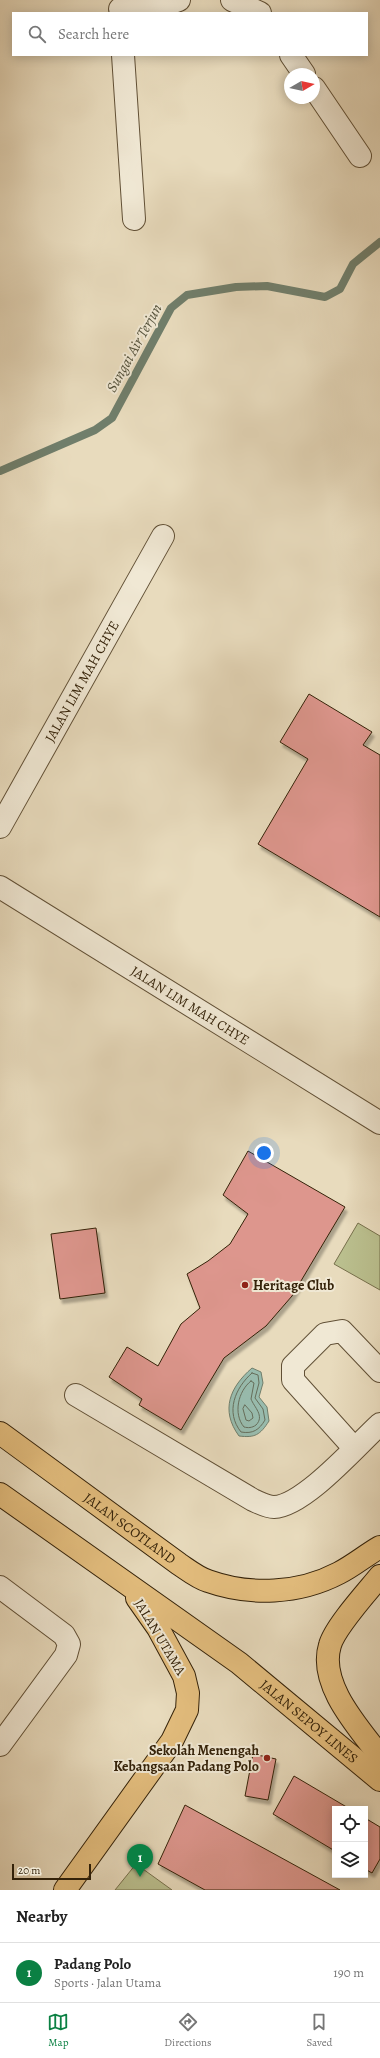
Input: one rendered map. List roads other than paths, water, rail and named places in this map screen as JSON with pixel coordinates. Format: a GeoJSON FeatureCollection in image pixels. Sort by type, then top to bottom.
{"type":"FeatureCollection","features":[{"type":"Feature","properties":{"kind":"main road","name":"JALAN SCOTLAND"},"geometry":{"type":"LineString","coordinates":[[0,1433],[179,1564],[207,1581],[237,1588],[273,1591],[295,1589],[319,1582],[339,1573],[380,1547]]}},
{"type":"Feature","properties":{"kind":"main road"},"geometry":{"type":"LineString","coordinates":[[0,1494],[130,1587]]}},
{"type":"Feature","properties":{"kind":"main road"},"geometry":{"type":"LineString","coordinates":[[380,1576],[348,1615],[330,1644],[327,1663],[332,1684],[346,1710],[380,1756]]}},
{"type":"Feature","properties":{"kind":"main road","name":"JALAN SEPOY LINES"},"geometry":{"type":"LineString","coordinates":[[130,1587],[239,1662],[380,1780]]}},
{"type":"Feature","properties":{"kind":"main road","name":"JALAN UTAMA"},"geometry":{"type":"LineString","coordinates":[[65,1890],[172,1741],[187,1710],[188,1693],[184,1676],[158,1628],[130,1587]]}},
{"type":"Feature","properties":{"kind":"street"},"geometry":{"type":"LineString","coordinates":[[120,7],[152,10],[179,0]]}},
{"type":"Feature","properties":{"kind":"street"},"geometry":{"type":"LineString","coordinates":[[232,0],[258,12]]}},
{"type":"Feature","properties":{"kind":"street"},"geometry":{"type":"LineString","coordinates":[[123,56],[134,219]]}},
{"type":"Feature","properties":{"kind":"street"},"geometry":{"type":"LineString","coordinates":[[293,56],[300,68]]}},
{"type":"Feature","properties":{"kind":"street"},"geometry":{"type":"LineString","coordinates":[[320,97],[360,156]]}},
{"type":"Feature","properties":{"kind":"street","name":"JALAN LIM MAH CHYE"},"geometry":{"type":"LineString","coordinates":[[0,827],[163,536]]}},
{"type":"Feature","properties":{"kind":"street","name":"JALAN LIM MAH CHYE"},"geometry":{"type":"LineString","coordinates":[[0,887],[380,1123]]}},
{"type":"Feature","properties":{"kind":"street"},"geometry":{"type":"LineString","coordinates":[[354,1448],[293,1380],[293,1366],[326,1334],[342,1331],[380,1371]]}},
{"type":"Feature","properties":{"kind":"street"},"geometry":{"type":"LineString","coordinates":[[76,1395],[253,1500],[268,1506],[288,1504],[309,1492],[380,1424]]}},
{"type":"Feature","properties":{"kind":"street"},"geometry":{"type":"LineString","coordinates":[[0,1587],[64,1635],[69,1644],[66,1656],[0,1745]]}},
{"type":"Feature","properties":{"kind":"water"},"geometry":{"type":"Polygon","coordinates":[[[252,1368],[261,1372],[263,1383],[259,1397],[267,1407],[269,1421],[263,1430],[253,1436],[239,1436],[230,1417],[230,1399],[238,1383],[252,1368]]]}},
{"type":"Feature","properties":{"kind":"waterway","name":"Sungai Air Terjun"},"geometry":{"type":"LineString","coordinates":[[0,471],[95,430],[112,418],[171,308],[187,295],[236,287],[267,286],[325,297],[340,289],[353,264],[380,242]]}},
{"type":"Feature","properties":{"kind":"place","name":"Heritage Club"},"geometry":{"type":"Point","coordinates":[245,1285]}},
{"type":"Feature","properties":{"kind":"place","name":"Sekolah Menengah Kebangsaan Padang Polo"},"geometry":{"type":"Point","coordinates":[267,1758]}},
{"type":"Feature","properties":{"kind":"place","name":"Padang Polo"},"geometry":{"type":"Point","coordinates":[140,1877]}}]}
